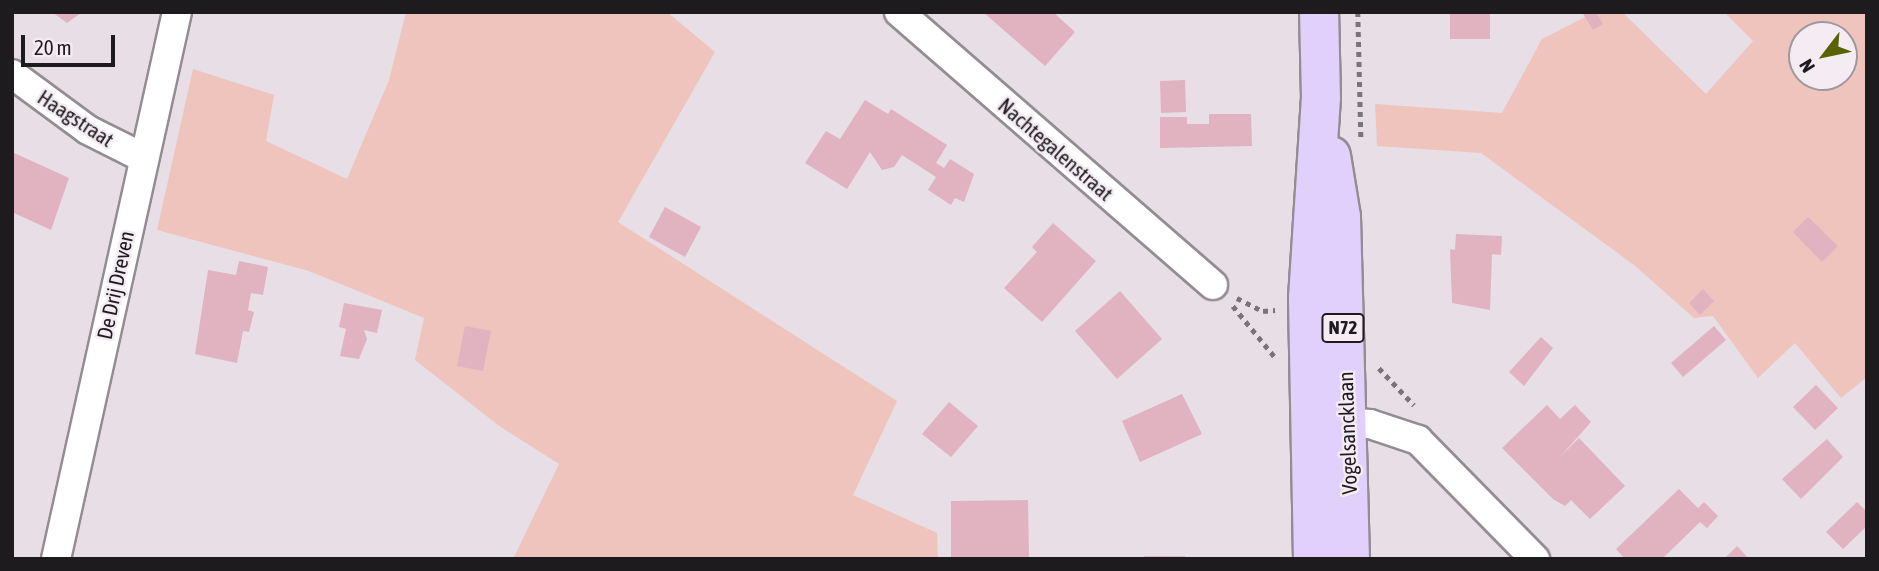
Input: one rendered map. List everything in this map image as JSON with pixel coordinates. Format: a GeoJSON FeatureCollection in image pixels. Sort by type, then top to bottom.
{"type":"FeatureCollection","features":[{"type":"Feature","properties":{"kind":"main road","name":"Vogelsancklaan"},"geometry":{"type":"LineString","coordinates":[[1319,12],[1321,98],[1309,251],[1328,421],[1350,559]]}},
{"type":"Feature","properties":{"kind":"main road","name":"Vogelsancklaan"},"geometry":{"type":"LineString","coordinates":[[1313,559],[1328,421]]}},
{"type":"Feature","properties":{"kind":"street","name":"De Drij Dreven"},"geometry":{"type":"LineString","coordinates":[[56,559],[142,158],[177,12]]}},
{"type":"Feature","properties":{"kind":"street","name":"Nachtegalenstraat"},"geometry":{"type":"LineString","coordinates":[[900,12],[1213,285]]}},
{"type":"Feature","properties":{"kind":"street","name":"Haagstraat"},"geometry":{"type":"LineString","coordinates":[[12,75],[88,130],[142,158]]}},
{"type":"Feature","properties":{"kind":"street"},"geometry":{"type":"LineString","coordinates":[[1328,421],[1370,424],[1418,440],[1535,559]]}},
{"type":"Feature","properties":{"kind":"path"},"geometry":{"type":"LineString","coordinates":[[1213,285],[1264,311],[1281,310],[1285,303]]}},
{"type":"Feature","properties":{"kind":"path"},"geometry":{"type":"LineString","coordinates":[[1213,285],[1252,326],[1278,364]]}},
{"type":"Feature","properties":{"kind":"shaded area"},"geometry":{"type":"Polygon","coordinates":[[[406,12],[667,12],[715,52],[618,222],[897,401],[853,495],[937,533],[938,559],[513,559],[559,464],[498,425],[415,360],[424,318],[309,271],[157,230],[193,69],[274,95],[266,141],[347,179],[389,80],[406,12]]]}},
{"type":"Feature","properties":{"kind":"shaded area"},"geometry":{"type":"Polygon","coordinates":[[[1595,12],[1622,12],[1706,94],[1753,41],[1724,12],[1867,12],[1867,377],[1841,398],[1795,343],[1758,378],[1713,316],[1694,318],[1634,265],[1481,153],[1377,146],[1375,104],[1502,113],[1542,39],[1595,12]]]}},
{"type":"Feature","properties":{"kind":"building"},"geometry":{"type":"Polygon","coordinates":[[[52,12],[82,12],[67,23],[52,12]]]}},
{"type":"Feature","properties":{"kind":"building"},"geometry":{"type":"Polygon","coordinates":[[[983,12],[1053,12],[1075,32],[1045,66],[983,12]]]}},
{"type":"Feature","properties":{"kind":"building"},"geometry":{"type":"Polygon","coordinates":[[[1450,12],[1490,12],[1490,39],[1450,39],[1450,12]]]}},
{"type":"Feature","properties":{"kind":"building"},"geometry":{"type":"Polygon","coordinates":[[[1582,12],[1596,12],[1603,24],[1593,30],[1582,12]]]}},
{"type":"Feature","properties":{"kind":"building"},"geometry":{"type":"Polygon","coordinates":[[[1185,80],[1186,112],[1161,113],[1160,81],[1185,80]]]}},
{"type":"Feature","properties":{"kind":"building"},"geometry":{"type":"Polygon","coordinates":[[[865,100],[888,114],[891,109],[947,145],[936,163],[944,168],[950,159],[974,174],[964,202],[955,198],[951,205],[928,190],[936,177],[902,155],[894,167],[882,170],[870,152],[847,189],[805,163],[826,131],[840,139],[865,100]]]}},
{"type":"Feature","properties":{"kind":"building"},"geometry":{"type":"Polygon","coordinates":[[[1209,114],[1251,114],[1252,146],[1160,148],[1160,117],[1187,117],[1187,124],[1209,124],[1209,114]]]}},
{"type":"Feature","properties":{"kind":"building"},"geometry":{"type":"Polygon","coordinates":[[[12,152],[69,178],[51,230],[12,212],[12,152]]]}},
{"type":"Feature","properties":{"kind":"building"},"geometry":{"type":"Polygon","coordinates":[[[665,207],[701,227],[685,257],[649,237],[665,207]]]}},
{"type":"Feature","properties":{"kind":"building"},"geometry":{"type":"Polygon","coordinates":[[[1808,217],[1838,246],[1822,262],[1793,232],[1808,217]]]}},
{"type":"Feature","properties":{"kind":"building"},"geometry":{"type":"Polygon","coordinates":[[[1053,223],[1096,261],[1042,322],[1004,288],[1037,252],[1032,247],[1053,223]]]}},
{"type":"Feature","properties":{"kind":"building"},"geometry":{"type":"Polygon","coordinates":[[[1456,234],[1502,236],[1501,255],[1492,254],[1490,310],[1452,303],[1450,249],[1455,250],[1456,234]]]}},
{"type":"Feature","properties":{"kind":"building"},"geometry":{"type":"Polygon","coordinates":[[[239,261],[268,267],[263,295],[251,293],[248,310],[254,312],[249,332],[243,331],[237,363],[195,354],[208,270],[236,275],[239,261]]]}},
{"type":"Feature","properties":{"kind":"building"},"geometry":{"type":"Polygon","coordinates":[[[1703,289],[1714,301],[1700,315],[1689,303],[1703,289]]]}},
{"type":"Feature","properties":{"kind":"building"},"geometry":{"type":"Polygon","coordinates":[[[1120,291],[1162,339],[1117,379],[1075,331],[1120,291]]]}},
{"type":"Feature","properties":{"kind":"building"},"geometry":{"type":"Polygon","coordinates":[[[344,303],[382,310],[377,333],[364,330],[367,339],[359,359],[340,356],[346,329],[339,327],[344,303]]]}},
{"type":"Feature","properties":{"kind":"building"},"geometry":{"type":"Polygon","coordinates":[[[465,326],[491,331],[483,371],[457,366],[465,326]]]}},
{"type":"Feature","properties":{"kind":"building"},"geometry":{"type":"Polygon","coordinates":[[[1714,326],[1726,340],[1683,377],[1671,363],[1714,326]]]}},
{"type":"Feature","properties":{"kind":"building"},"geometry":{"type":"Polygon","coordinates":[[[1541,337],[1553,348],[1524,386],[1509,372],[1541,337]]]}},
{"type":"Feature","properties":{"kind":"building"},"geometry":{"type":"Polygon","coordinates":[[[1816,385],[1838,408],[1815,430],[1793,407],[1816,385]]]}},
{"type":"Feature","properties":{"kind":"building"},"geometry":{"type":"Polygon","coordinates":[[[1182,394],[1202,434],[1140,462],[1122,421],[1182,394]]]}},
{"type":"Feature","properties":{"kind":"building"},"geometry":{"type":"Polygon","coordinates":[[[949,402],[978,426],[951,457],[922,434],[949,402]]]}},
{"type":"Feature","properties":{"kind":"building"},"geometry":{"type":"Polygon","coordinates":[[[1547,405],[1560,419],[1575,405],[1591,422],[1560,457],[1579,438],[1625,486],[1590,519],[1571,500],[1565,506],[1553,499],[1502,448],[1547,405]]]}},
{"type":"Feature","properties":{"kind":"building"},"geometry":{"type":"Polygon","coordinates":[[[1827,439],[1843,457],[1801,499],[1782,479],[1827,439]]]}},
{"type":"Feature","properties":{"kind":"building"},"geometry":{"type":"Polygon","coordinates":[[[1679,489],[1698,508],[1704,502],[1718,516],[1707,528],[1700,522],[1662,559],[1625,559],[1616,549],[1679,489]]]}},
{"type":"Feature","properties":{"kind":"building"},"geometry":{"type":"Polygon","coordinates":[[[1028,500],[1029,559],[951,559],[951,501],[1028,500]]]}},
{"type":"Feature","properties":{"kind":"building"},"geometry":{"type":"Polygon","coordinates":[[[1857,502],[1867,512],[1867,526],[1843,549],[1826,532],[1857,502]]]}},
{"type":"Feature","properties":{"kind":"building"},"geometry":{"type":"Polygon","coordinates":[[[1737,546],[1749,559],[1724,559],[1737,546]]]}},
{"type":"Feature","properties":{"kind":"building"},"geometry":{"type":"Polygon","coordinates":[[[1144,556],[1185,556],[1185,559],[1144,559],[1144,556]]]}}]}
